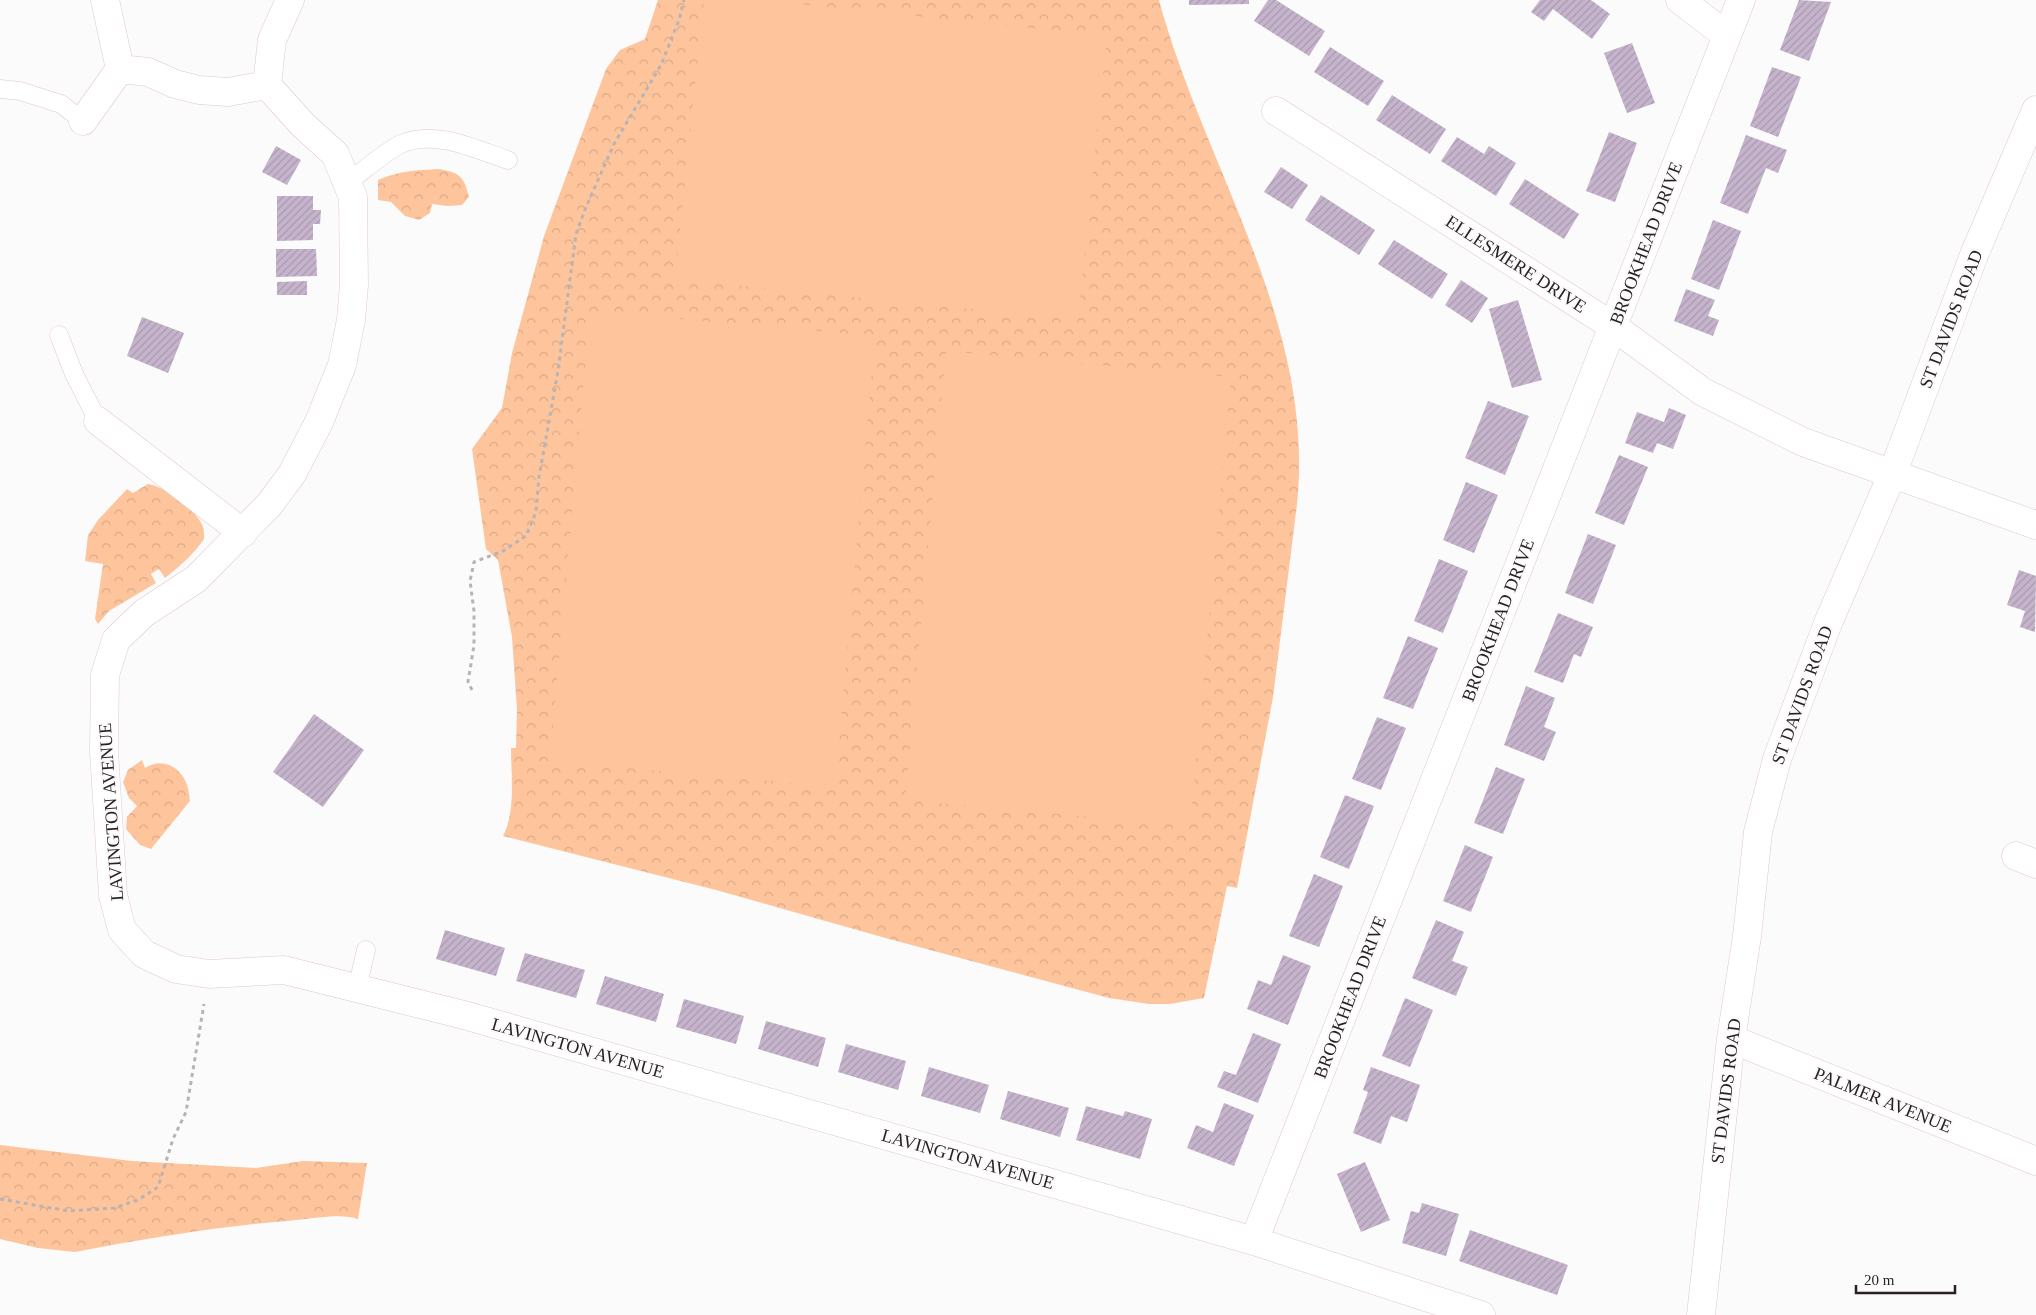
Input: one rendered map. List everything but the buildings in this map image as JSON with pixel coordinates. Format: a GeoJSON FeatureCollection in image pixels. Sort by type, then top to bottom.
{"type":"FeatureCollection","features":[{"type":"Feature","properties":{"kind":"street"},"geometry":{"type":"LineString","coordinates":[[83,120],[120,68],[105,0]]}},
{"type":"Feature","properties":{"kind":"street"},"geometry":{"type":"LineString","coordinates":[[120,68],[148,72],[175,84],[199,90],[228,92],[267,84],[272,40],[290,0]]}},
{"type":"Feature","properties":{"kind":"street"},"geometry":{"type":"LineString","coordinates":[[1680,0],[1726,35]]}},
{"type":"Feature","properties":{"kind":"street","name":"BROOKHEAD DRIVE"},"geometry":{"type":"LineString","coordinates":[[1254,1240],[1741,0]]}},
{"type":"Feature","properties":{"kind":"street","name":"LAVINGTON AVENUE"},"geometry":{"type":"LineString","coordinates":[[267,84],[303,125],[335,154],[348,182],[353,197],[354,285],[351,320],[342,365],[319,422],[292,474],[269,505],[196,579],[144,613],[116,640],[105,675],[104,752],[113,895],[122,930],[144,954],[176,970],[209,974],[284,970],[464,1015],[1254,1240],[1481,1315]]}},
{"type":"Feature","properties":{"kind":"street","name":"ST DAVIDS ROAD"},"geometry":{"type":"LineString","coordinates":[[1701,1315],[1730,1039],[1747,936],[1758,832],[1777,759],[1828,623],[1892,475],[1974,255],[2036,110]]}},
{"type":"Feature","properties":{"kind":"street","name":"ELLESMERE DRIVE"},"geometry":{"type":"LineString","coordinates":[[1276,112],[1614,327],[1703,392],[1802,442],[2036,525]]}},
{"type":"Feature","properties":{"kind":"street"},"geometry":{"type":"LineString","coordinates":[[98,421],[243,533]]}},
{"type":"Feature","properties":{"kind":"street","name":"PALMER AVENUE"},"geometry":{"type":"LineString","coordinates":[[1730,1039],[2036,1161]]}},
{"type":"Feature","properties":{"kind":"lane"},"geometry":{"type":"LineString","coordinates":[[0,89],[20,91],[61,104],[83,120]]}},
{"type":"Feature","properties":{"kind":"lane"},"geometry":{"type":"LineString","coordinates":[[348,182],[400,144],[420,138],[453,141],[508,160]]}},
{"type":"Feature","properties":{"kind":"lane"},"geometry":{"type":"LineString","coordinates":[[59,335],[74,374],[98,421]]}},
{"type":"Feature","properties":{"kind":"lane"},"geometry":{"type":"LineString","coordinates":[[357,989],[366,950]]}},
{"type":"Feature","properties":{"kind":"path"},"geometry":{"type":"LineString","coordinates":[[472,690],[468,682],[474,646],[474,611],[470,581],[474,562],[503,550],[526,536],[536,512],[539,477],[558,371],[576,234],[614,144],[661,64],[679,20],[684,0]]}},
{"type":"Feature","properties":{"kind":"path"},"geometry":{"type":"LineString","coordinates":[[0,1200],[69,1211],[114,1208],[138,1200],[158,1187],[172,1139],[186,1112],[209,974]]}},
{"type":"Feature","properties":{"kind":"green space"},"geometry":{"type":"Polygon","coordinates":[[[658,0],[1159,0],[1202,124],[1252,247],[1274,309],[1290,373],[1298,438],[1297,504],[1273,697],[1237,888],[1227,886],[1204,998],[1170,1004],[1149,1004],[1109,998],[716,890],[503,836],[510,816],[511,805],[511,748],[516,748],[517,710],[512,637],[498,560],[486,549],[472,449],[502,408],[512,353],[544,236],[606,69],[620,50],[645,39],[658,0]]]}},
{"type":"Feature","properties":{"kind":"green space"},"geometry":{"type":"Polygon","coordinates":[[[704,0],[760,0],[1107,36],[1078,320],[675,279],[704,0]]]}},
{"type":"Feature","properties":{"kind":"green space"},"geometry":{"type":"Polygon","coordinates":[[[439,169],[452,172],[463,180],[469,197],[462,205],[432,204],[430,213],[419,220],[405,216],[391,202],[378,200],[378,180],[400,173],[439,169]]]}},
{"type":"Feature","properties":{"kind":"green space"},"geometry":{"type":"Polygon","coordinates":[[[590,311],[875,336],[835,787],[550,761],[590,311]]]}},
{"type":"Feature","properties":{"kind":"green space"},"geometry":{"type":"Polygon","coordinates":[[[946,351],[1231,377],[1190,826],[905,800],[946,351]]]}},
{"type":"Feature","properties":{"kind":"green space"},"geometry":{"type":"Polygon","coordinates":[[[148,484],[171,494],[187,506],[200,520],[204,539],[186,560],[165,578],[159,569],[151,574],[156,583],[109,611],[98,624],[95,619],[103,564],[85,561],[88,535],[98,520],[127,489],[133,493],[148,484]]]}},
{"type":"Feature","properties":{"kind":"green space"},"geometry":{"type":"Polygon","coordinates":[[[142,760],[145,768],[157,763],[170,765],[175,768],[184,778],[188,787],[190,801],[151,849],[140,845],[126,829],[127,817],[137,806],[129,798],[123,782],[128,770],[142,760]]]}},
{"type":"Feature","properties":{"kind":"green space"},"geometry":{"type":"Polygon","coordinates":[[[0,1145],[132,1161],[256,1168],[303,1161],[367,1163],[358,1219],[345,1216],[328,1216],[213,1229],[75,1252],[38,1248],[0,1239],[0,1145]]]}}]}
